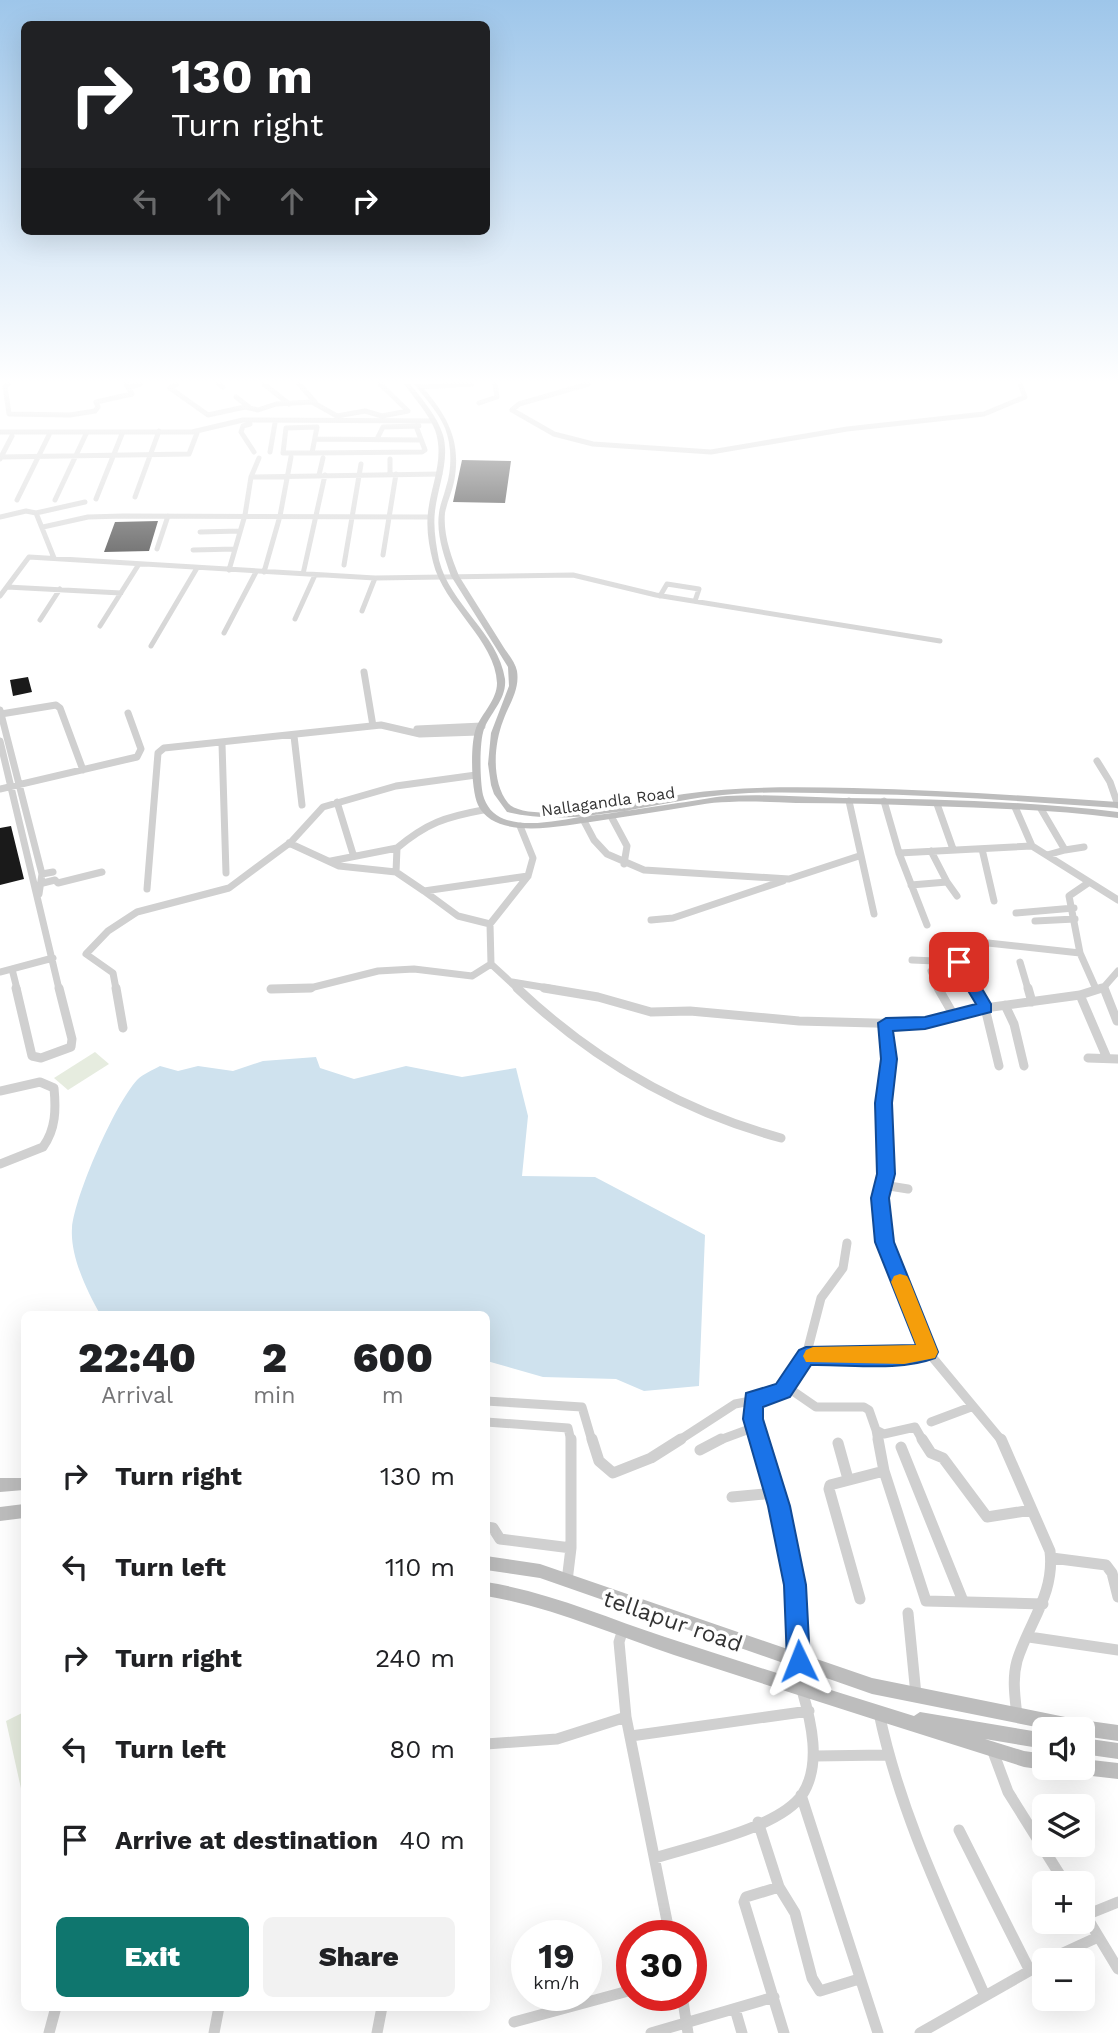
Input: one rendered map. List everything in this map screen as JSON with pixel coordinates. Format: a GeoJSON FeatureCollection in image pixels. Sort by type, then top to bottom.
{"type":"FeatureCollection","features":[{"type":"Feature","properties":{"kind":"main road"},"geometry":{"type":"LineString","coordinates":[[439,479],[431,517],[441,578],[493,657],[501,681],[500,691],[481,729],[476,775],[483,810]]}},
{"type":"Feature","properties":{"kind":"main road","name":"Nallagandla Road"},"geometry":{"type":"LineString","coordinates":[[452,479],[442,513],[447,553],[455,576],[512,667],[515,680],[509,705],[495,733],[493,772],[496,793],[502,804],[518,813],[566,815],[696,798],[806,791],[1118,811]]}},
{"type":"Feature","properties":{"kind":"main road","name":"Nallagandla Road"},"geometry":{"type":"LineString","coordinates":[[483,810],[495,820],[520,826],[612,818],[696,798],[884,801],[1118,811]]}},
{"type":"Feature","properties":{"kind":"main road"},"geometry":{"type":"LineString","coordinates":[[0,1485],[21,1485]]}},
{"type":"Feature","properties":{"kind":"main road"},"geometry":{"type":"LineString","coordinates":[[0,1514],[21,1511]]}},
{"type":"Feature","properties":{"kind":"main road"},"geometry":{"type":"LineString","coordinates":[[490,1564],[540,1571],[872,1686],[1017,1716],[1118,1733]]}},
{"type":"Feature","properties":{"kind":"main road","name":"tellapur road"},"geometry":{"type":"LineString","coordinates":[[490,1590],[525,1594],[802,1689],[1032,1760]]}},
{"type":"Feature","properties":{"kind":"main road"},"geometry":{"type":"LineString","coordinates":[[879,1713],[1032,1739]]}},
{"type":"Feature","properties":{"kind":"main road"},"geometry":{"type":"LineString","coordinates":[[1095,1748],[1118,1751]]}},
{"type":"Feature","properties":{"kind":"main road"},"geometry":{"type":"LineString","coordinates":[[1095,1768],[1118,1771]]}},
{"type":"Feature","properties":{"kind":"street"},"geometry":{"type":"LineString","coordinates":[[17,500],[28,479]]}},
{"type":"Feature","properties":{"kind":"street"},"geometry":{"type":"LineString","coordinates":[[55,500],[66,479]]}},
{"type":"Feature","properties":{"kind":"street"},"geometry":{"type":"LineString","coordinates":[[96,499],[104,479]]}},
{"type":"Feature","properties":{"kind":"street"},"geometry":{"type":"LineString","coordinates":[[135,496],[142,479]]}},
{"type":"Feature","properties":{"kind":"street"},"geometry":{"type":"LineString","coordinates":[[229,570],[246,515],[251,479]]}},
{"type":"Feature","properties":{"kind":"street"},"geometry":{"type":"LineString","coordinates":[[264,572],[280,516],[286,479]]}},
{"type":"Feature","properties":{"kind":"street"},"geometry":{"type":"LineString","coordinates":[[303,574],[318,516],[322,479]]}},
{"type":"Feature","properties":{"kind":"street"},"geometry":{"type":"LineString","coordinates":[[344,565],[358,479]]}},
{"type":"Feature","properties":{"kind":"street"},"geometry":{"type":"LineString","coordinates":[[383,555],[392,479]]}},
{"type":"Feature","properties":{"kind":"street"},"geometry":{"type":"LineString","coordinates":[[0,517],[26,511],[36,513],[85,502]]}},
{"type":"Feature","properties":{"kind":"street"},"geometry":{"type":"LineString","coordinates":[[36,513],[54,558]]}},
{"type":"Feature","properties":{"kind":"street"},"geometry":{"type":"LineString","coordinates":[[43,527],[88,517],[431,517]]}},
{"type":"Feature","properties":{"kind":"street"},"geometry":{"type":"LineString","coordinates":[[157,550],[165,517]]}},
{"type":"Feature","properties":{"kind":"street"},"geometry":{"type":"LineString","coordinates":[[122,520],[165,517],[192,519]]}},
{"type":"Feature","properties":{"kind":"street"},"geometry":{"type":"LineString","coordinates":[[200,532],[240,531]]}},
{"type":"Feature","properties":{"kind":"street"},"geometry":{"type":"LineString","coordinates":[[193,550],[235,550]]}},
{"type":"Feature","properties":{"kind":"street"},"geometry":{"type":"LineString","coordinates":[[0,596],[29,557],[375,578],[573,575],[661,594],[940,640]]}},
{"type":"Feature","properties":{"kind":"street"},"geometry":{"type":"LineString","coordinates":[[100,626],[139,564]]}},
{"type":"Feature","properties":{"kind":"street"},"geometry":{"type":"LineString","coordinates":[[151,646],[197,568]]}},
{"type":"Feature","properties":{"kind":"street"},"geometry":{"type":"LineString","coordinates":[[224,633],[256,572]]}},
{"type":"Feature","properties":{"kind":"street"},"geometry":{"type":"LineString","coordinates":[[295,619],[315,575]]}},
{"type":"Feature","properties":{"kind":"street"},"geometry":{"type":"LineString","coordinates":[[362,611],[375,578]]}},
{"type":"Feature","properties":{"kind":"street"},"geometry":{"type":"LineString","coordinates":[[661,594],[667,584],[699,589],[696,599]]}},
{"type":"Feature","properties":{"kind":"street"},"geometry":{"type":"LineString","coordinates":[[7,587],[121,593]]}},
{"type":"Feature","properties":{"kind":"street"},"geometry":{"type":"LineString","coordinates":[[40,620],[60,589]]}},
{"type":"Feature","properties":{"kind":"street"},"geometry":{"type":"LineString","coordinates":[[364,672],[373,726]]}},
{"type":"Feature","properties":{"kind":"street"},"geometry":{"type":"LineString","coordinates":[[12,969],[32,1056],[41,1058],[72,1044],[53,975],[53,958],[39,894],[43,879],[1,712],[56,705],[60,708],[83,770]]}},
{"type":"Feature","properties":{"kind":"street"},"geometry":{"type":"LineString","coordinates":[[0,789],[140,754],[128,713]]}},
{"type":"Feature","properties":{"kind":"street"},"geometry":{"type":"LineString","coordinates":[[147,889],[158,753],[164,748],[373,726],[396,726],[407,732],[481,729]]}},
{"type":"Feature","properties":{"kind":"street"},"geometry":{"type":"LineString","coordinates":[[294,736],[302,805]]}},
{"type":"Feature","properties":{"kind":"street"},"geometry":{"type":"LineString","coordinates":[[0,741],[34,888],[39,894]]}},
{"type":"Feature","properties":{"kind":"street"},"geometry":{"type":"LineString","coordinates":[[222,744],[226,873]]}},
{"type":"Feature","properties":{"kind":"street"},"geometry":{"type":"LineString","coordinates":[[1097,761],[1110,782],[1118,811]]}},
{"type":"Feature","properties":{"kind":"street"},"geometry":{"type":"LineString","coordinates":[[123,1028],[113,973],[106,966],[92,962],[86,954],[108,930],[125,919],[158,905],[229,888],[289,844],[318,810],[396,785],[476,775]]}},
{"type":"Feature","properties":{"kind":"street"},"geometry":{"type":"LineString","coordinates":[[849,801],[859,856],[874,914]]}},
{"type":"Feature","properties":{"kind":"street"},"geometry":{"type":"LineString","coordinates":[[884,801],[899,853],[927,925]]}},
{"type":"Feature","properties":{"kind":"street"},"geometry":{"type":"LineString","coordinates":[[337,802],[353,855]]}},
{"type":"Feature","properties":{"kind":"street"},"geometry":{"type":"LineString","coordinates":[[937,804],[953,849]]}},
{"type":"Feature","properties":{"kind":"street"},"geometry":{"type":"LineString","coordinates":[[1016,807],[1032,846]]}},
{"type":"Feature","properties":{"kind":"street"},"geometry":{"type":"LineString","coordinates":[[1041,809],[1065,850]]}},
{"type":"Feature","properties":{"kind":"street"},"geometry":{"type":"LineString","coordinates":[[331,861],[397,848],[424,826],[449,816],[483,810]]}},
{"type":"Feature","properties":{"kind":"street"},"geometry":{"type":"LineString","coordinates":[[612,818],[627,846],[624,864]]}},
{"type":"Feature","properties":{"kind":"street"},"geometry":{"type":"LineString","coordinates":[[584,821],[593,842],[624,864],[670,872],[789,879]]}},
{"type":"Feature","properties":{"kind":"street"},"geometry":{"type":"LineString","coordinates":[[520,826],[533,858],[527,876],[490,924],[491,964],[561,1027],[611,1064],[712,1118],[781,1138]]}},
{"type":"Feature","properties":{"kind":"street"},"geometry":{"type":"LineString","coordinates":[[289,844],[307,854],[344,867],[380,867],[396,872],[444,909],[458,916],[490,924]]}},
{"type":"Feature","properties":{"kind":"street"},"geometry":{"type":"LineString","coordinates":[[899,853],[1032,846],[1118,900]]}},
{"type":"Feature","properties":{"kind":"street"},"geometry":{"type":"LineString","coordinates":[[1047,855],[1084,847]]}},
{"type":"Feature","properties":{"kind":"street"},"geometry":{"type":"LineString","coordinates":[[396,872],[397,848]]}},
{"type":"Feature","properties":{"kind":"street"},"geometry":{"type":"LineString","coordinates":[[982,849],[995,901]]}},
{"type":"Feature","properties":{"kind":"street"},"geometry":{"type":"LineString","coordinates":[[931,851],[957,896]]}},
{"type":"Feature","properties":{"kind":"street"},"geometry":{"type":"LineString","coordinates":[[651,920],[686,915],[859,856]]}},
{"type":"Feature","properties":{"kind":"street"},"geometry":{"type":"LineString","coordinates":[[43,879],[53,872]]}},
{"type":"Feature","properties":{"kind":"street"},"geometry":{"type":"LineString","coordinates":[[43,879],[55,880],[58,883],[102,872]]}},
{"type":"Feature","properties":{"kind":"street"},"geometry":{"type":"LineString","coordinates":[[424,891],[527,876]]}},
{"type":"Feature","properties":{"kind":"street"},"geometry":{"type":"LineString","coordinates":[[911,885],[947,881]]}},
{"type":"Feature","properties":{"kind":"street"},"geometry":{"type":"LineString","coordinates":[[1088,883],[1070,893],[1080,953],[1102,987],[1117,1019]]}},
{"type":"Feature","properties":{"kind":"street"},"geometry":{"type":"LineString","coordinates":[[1016,913],[1074,908]]}},
{"type":"Feature","properties":{"kind":"street"},"geometry":{"type":"LineString","coordinates":[[1035,921],[1075,919]]}},
{"type":"Feature","properties":{"kind":"street"},"geometry":{"type":"LineString","coordinates":[[988,943],[1080,953]]}},
{"type":"Feature","properties":{"kind":"street"},"geometry":{"type":"LineString","coordinates":[[0,972],[53,958]]}},
{"type":"Feature","properties":{"kind":"street"},"geometry":{"type":"LineString","coordinates":[[912,960],[957,960],[985,1008],[999,1066]]}},
{"type":"Feature","properties":{"kind":"street"},"geometry":{"type":"LineString","coordinates":[[1020,962],[1032,1002]]}},
{"type":"Feature","properties":{"kind":"street"},"geometry":{"type":"LineString","coordinates":[[271,989],[310,988],[378,971],[414,969],[472,976],[491,964]]}},
{"type":"Feature","properties":{"kind":"street"},"geometry":{"type":"LineString","coordinates":[[940,970],[931,972],[953,1014]]}},
{"type":"Feature","properties":{"kind":"street"},"geometry":{"type":"LineString","coordinates":[[1102,987],[1118,971]]}},
{"type":"Feature","properties":{"kind":"street"},"geometry":{"type":"LineString","coordinates":[[512,982],[576,992],[652,1012],[690,1011],[799,1021],[886,1023],[925,1023],[985,1008],[1080,995],[1118,983]]}},
{"type":"Feature","properties":{"kind":"street"},"geometry":{"type":"LineString","coordinates":[[1080,995],[1107,1058]]}},
{"type":"Feature","properties":{"kind":"street"},"geometry":{"type":"LineString","coordinates":[[1005,1005],[1014,1024],[1024,1066]]}},
{"type":"Feature","properties":{"kind":"street"},"geometry":{"type":"LineString","coordinates":[[886,1023],[889,1059],[884,1103],[887,1132],[880,1198],[885,1242],[928,1352],[1001,1440],[1052,1558],[1053,1569],[1043,1604],[1014,1674],[1017,1716]]}},
{"type":"Feature","properties":{"kind":"street"},"geometry":{"type":"LineString","coordinates":[[1088,1058],[1118,1059]]}},
{"type":"Feature","properties":{"kind":"street"},"geometry":{"type":"LineString","coordinates":[[0,1091],[40,1082],[54,1088],[56,1099],[54,1127],[43,1147],[0,1164]]}},
{"type":"Feature","properties":{"kind":"street"},"geometry":{"type":"LineString","coordinates":[[883,1185],[908,1189]]}},
{"type":"Feature","properties":{"kind":"street"},"geometry":{"type":"LineString","coordinates":[[490,1401],[582,1407],[599,1460],[612,1474],[650,1458],[716,1414],[753,1399],[771,1397],[787,1387],[806,1356],[821,1298],[843,1268],[847,1243]]}},
{"type":"Feature","properties":{"kind":"street"},"geometry":{"type":"LineString","coordinates":[[806,1356],[904,1355],[928,1352]]}},
{"type":"Feature","properties":{"kind":"street"},"geometry":{"type":"LineString","coordinates":[[787,1387],[803,1402],[814,1407],[835,1410],[864,1406],[869,1410],[884,1471],[923,1598],[930,1603],[963,1601],[1043,1604]]}},
{"type":"Feature","properties":{"kind":"street"},"geometry":{"type":"LineString","coordinates":[[753,1399],[755,1427],[775,1493],[795,1585],[799,1661]]}},
{"type":"Feature","properties":{"kind":"street"},"geometry":{"type":"LineString","coordinates":[[931,1422],[971,1407]]}},
{"type":"Feature","properties":{"kind":"street"},"geometry":{"type":"LineString","coordinates":[[490,1422],[568,1428],[571,1431],[570,1553],[567,1581]]}},
{"type":"Feature","properties":{"kind":"street"},"geometry":{"type":"LineString","coordinates":[[700,1450],[718,1440],[755,1427]]}},
{"type":"Feature","properties":{"kind":"street"},"geometry":{"type":"LineString","coordinates":[[876,1430],[887,1435],[915,1427],[931,1453],[943,1458],[987,1517],[1032,1510]]}},
{"type":"Feature","properties":{"kind":"street"},"geometry":{"type":"LineString","coordinates":[[838,1443],[848,1479]]}},
{"type":"Feature","properties":{"kind":"street"},"geometry":{"type":"LineString","coordinates":[[901,1447],[963,1601]]}},
{"type":"Feature","properties":{"kind":"street"},"geometry":{"type":"LineString","coordinates":[[860,1599],[829,1489],[830,1485],[848,1479],[884,1471]]}},
{"type":"Feature","properties":{"kind":"street"},"geometry":{"type":"LineString","coordinates":[[732,1497],[775,1493]]}},
{"type":"Feature","properties":{"kind":"street"},"geometry":{"type":"LineString","coordinates":[[490,1528],[500,1539],[570,1553]]}},
{"type":"Feature","properties":{"kind":"street"},"geometry":{"type":"LineString","coordinates":[[1052,1558],[1106,1565],[1112,1573],[1118,1597]]}},
{"type":"Feature","properties":{"kind":"street"},"geometry":{"type":"LineString","coordinates":[[908,1613],[916,1695]]}},
{"type":"Feature","properties":{"kind":"street"},"geometry":{"type":"LineString","coordinates":[[623,1629],[619,1642],[626,1717],[667,1920]]}},
{"type":"Feature","properties":{"kind":"street"},"geometry":{"type":"LineString","coordinates":[[1029,1637],[1118,1650]]}},
{"type":"Feature","properties":{"kind":"street"},"geometry":{"type":"LineString","coordinates":[[655,1858],[758,1822],[791,1806],[801,1795],[815,1756],[809,1711],[802,1689]]}},
{"type":"Feature","properties":{"kind":"street"},"geometry":{"type":"LineString","coordinates":[[631,1736],[809,1711]]}},
{"type":"Feature","properties":{"kind":"street"},"geometry":{"type":"LineString","coordinates":[[879,1713],[886,1755],[926,1862],[985,1996]]}},
{"type":"Feature","properties":{"kind":"street"},"geometry":{"type":"LineString","coordinates":[[490,1744],[557,1739],[626,1717]]}},
{"type":"Feature","properties":{"kind":"street"},"geometry":{"type":"LineString","coordinates":[[992,1749],[1008,1792],[1057,1871]]}},
{"type":"Feature","properties":{"kind":"street"},"geometry":{"type":"LineString","coordinates":[[815,1756],[886,1755]]}},
{"type":"Feature","properties":{"kind":"street"},"geometry":{"type":"LineString","coordinates":[[801,1795],[878,2033]]}},
{"type":"Feature","properties":{"kind":"street"},"geometry":{"type":"LineString","coordinates":[[758,1822],[779,1886],[794,1913],[817,1988],[825,1991],[859,1979]]}},
{"type":"Feature","properties":{"kind":"street"},"geometry":{"type":"LineString","coordinates":[[959,1830],[1029,1969]]}},
{"type":"Feature","properties":{"kind":"street"},"geometry":{"type":"LineString","coordinates":[[779,1886],[746,1897],[744,1902],[784,2033]]}},
{"type":"Feature","properties":{"kind":"street"},"geometry":{"type":"LineString","coordinates":[[1095,1910],[1118,1902]]}},
{"type":"Feature","properties":{"kind":"street"},"geometry":{"type":"LineString","coordinates":[[1095,1931],[1118,1969]]}},
{"type":"Feature","properties":{"kind":"street"},"geometry":{"type":"LineString","coordinates":[[1074,1948],[1098,1937]]}},
{"type":"Feature","properties":{"kind":"street"},"geometry":{"type":"LineString","coordinates":[[920,2033],[1032,1968]]}},
{"type":"Feature","properties":{"kind":"street"},"geometry":{"type":"LineString","coordinates":[[514,2022],[616,1994]]}},
{"type":"Feature","properties":{"kind":"street"},"geometry":{"type":"LineString","coordinates":[[651,2033],[687,2027],[735,2008],[774,1997]]}},
{"type":"Feature","properties":{"kind":"street"},"geometry":{"type":"LineString","coordinates":[[735,2008],[743,2033]]}},
{"type":"Feature","properties":{"kind":"street"},"geometry":{"type":"LineString","coordinates":[[49,2033],[55,2011]]}},
{"type":"Feature","properties":{"kind":"street"},"geometry":{"type":"LineString","coordinates":[[214,2033],[218,2011]]}},
{"type":"Feature","properties":{"kind":"street"},"geometry":{"type":"LineString","coordinates":[[377,2033],[381,2011]]}},
{"type":"Feature","properties":{"kind":"shaded area"},"geometry":{"type":"Polygon","coordinates":[[[95,1052],[109,1064],[68,1090],[54,1078],[95,1052]]]}},
{"type":"Feature","properties":{"kind":"shaded area"},"geometry":{"type":"Polygon","coordinates":[[[21,1714],[21,1788],[6,1721],[21,1714]]]}},
{"type":"Feature","properties":{"kind":"water"},"geometry":{"type":"Polygon","coordinates":[[[316,1057],[320,1068],[354,1079],[406,1066],[462,1077],[516,1068],[528,1116],[522,1176],[595,1177],[705,1235],[699,1386],[644,1391],[616,1379],[543,1377],[490,1362],[490,1311],[98,1311],[77,1261],[72,1228],[80,1194],[97,1151],[128,1092],[137,1080],[160,1066],[178,1071],[198,1066],[233,1071],[263,1061],[316,1057]]]}},
{"type":"Feature","properties":{"kind":"building"},"geometry":{"type":"Polygon","coordinates":[[[458,479],[508,479],[505,503],[453,502],[458,479]]]}},
{"type":"Feature","properties":{"kind":"building"},"geometry":{"type":"Polygon","coordinates":[[[158,521],[149,551],[104,552],[115,522],[158,521]]]}},
{"type":"Feature","properties":{"kind":"building"},"geometry":{"type":"Polygon","coordinates":[[[28,677],[32,692],[13,696],[10,680],[28,677]]]}},
{"type":"Feature","properties":{"kind":"building"},"geometry":{"type":"Polygon","coordinates":[[[11,826],[24,879],[0,885],[0,828],[11,826]]]}},
{"type":"Feature","properties":{"kind":"slow traffic"},"geometry":{"type":"LineString","coordinates":[[813,1356],[904,1355],[928,1352],[900,1282]]}},
{"type":"Feature","properties":{"kind":"route"},"geometry":{"type":"LineString","coordinates":[[799,1661],[795,1585],[779,1506],[753,1419],[753,1399],[771,1397],[783,1390],[789,1385],[806,1356],[904,1355],[928,1352],[885,1242],[880,1198],[886,1174],[887,1132],[884,1103],[889,1059],[885,1031],[886,1023],[925,1023],[985,1008],[959,962]]}}]}
